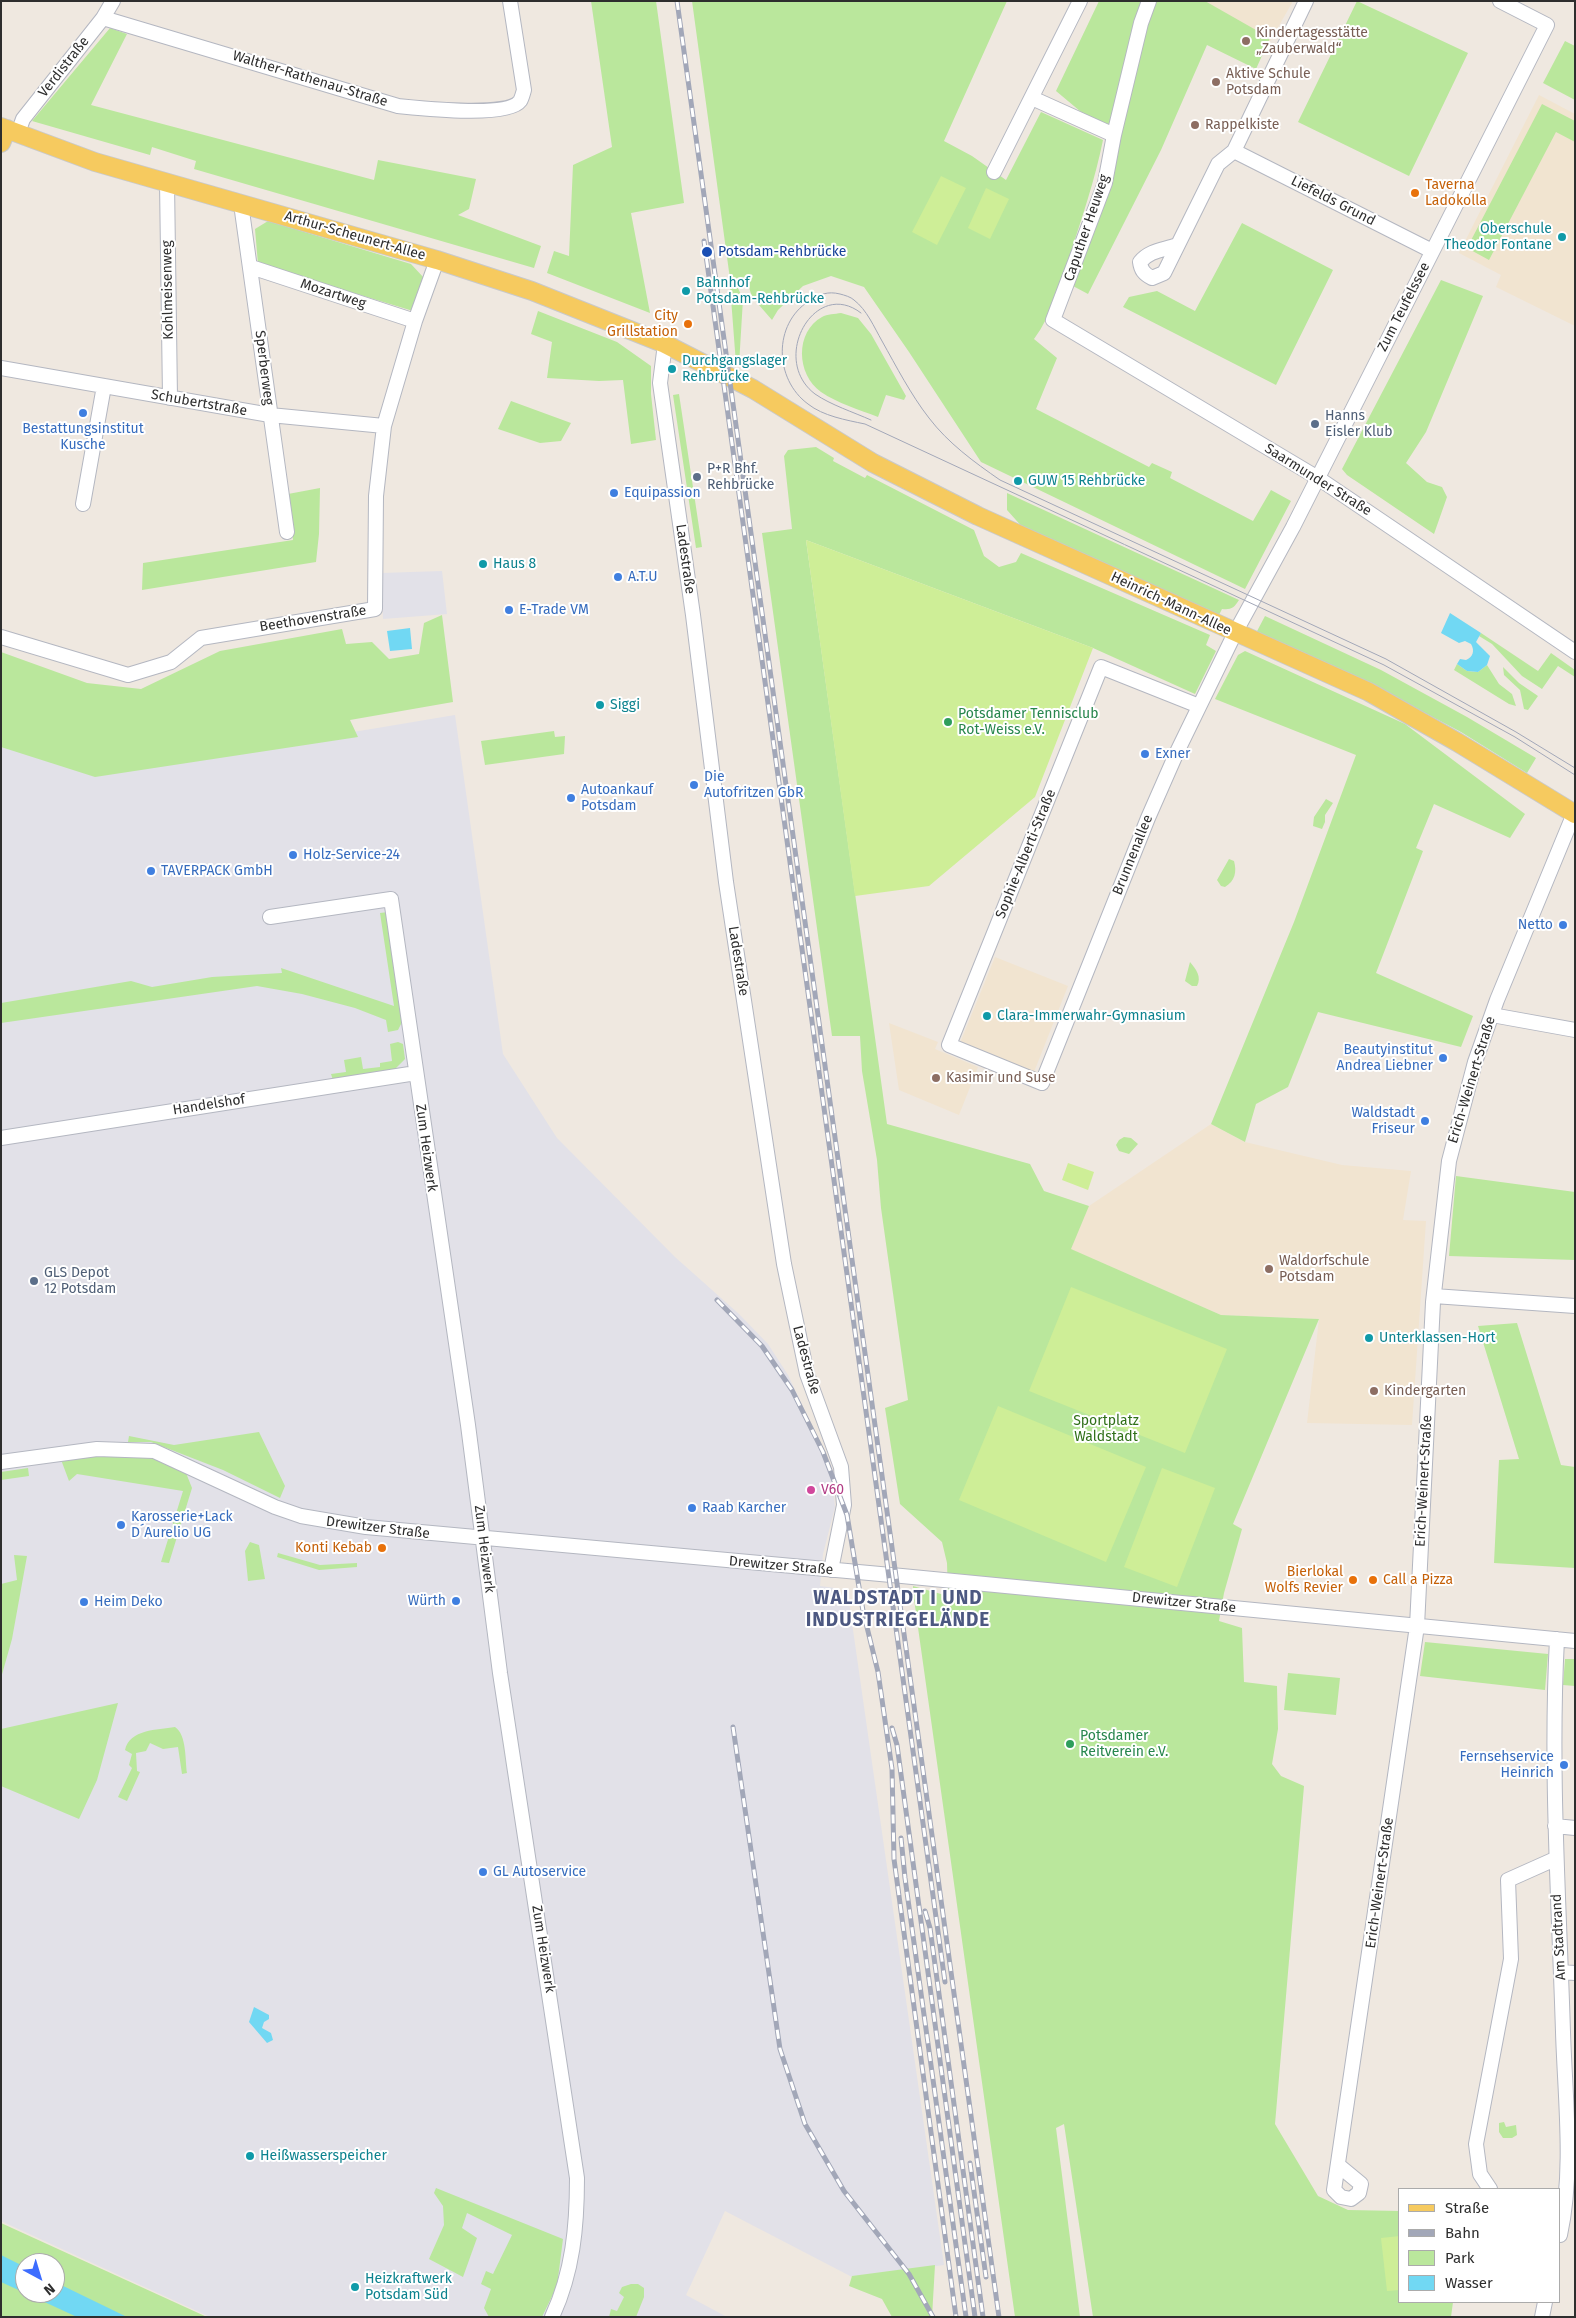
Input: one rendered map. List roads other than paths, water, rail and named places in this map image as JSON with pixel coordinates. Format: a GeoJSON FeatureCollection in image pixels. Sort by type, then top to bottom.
{"type":"FeatureCollection","features":[{"type":"Feature","properties":{"kind":"main road","name":"Arthur-Scheunert-Allee"},"geometry":{"type":"LineString","coordinates":[[7,133],[95,162],[437,260],[532,290],[665,344],[703,362]]}},
{"type":"Feature","properties":{"kind":"main road","name":"Heinrich-Mann-Allee"},"geometry":{"type":"LineString","coordinates":[[703,362],[766,397],[794,416],[884,469],[978,516],[1369,692],[1457,742],[1574,813]]}},
{"type":"Feature","properties":{"kind":"street","name":"Verdistraße"},"geometry":{"type":"LineString","coordinates":[[7,133],[23,120],[103,18],[113,1]]}},
{"type":"Feature","properties":{"kind":"street","name":"Walther-Rathenau-Straße"},"geometry":{"type":"LineString","coordinates":[[103,18],[398,106],[448,111],[490,110],[514,105],[520,101],[524,90],[510,1]]}},
{"type":"Feature","properties":{"kind":"street"},"geometry":{"type":"LineString","coordinates":[[994,172],[1080,1]]}},
{"type":"Feature","properties":{"kind":"street","name":"Caputher Heuweg"},"geometry":{"type":"LineString","coordinates":[[1054,320],[1100,199],[1141,23],[1149,1]]}},
{"type":"Feature","properties":{"kind":"street"},"geometry":{"type":"LineString","coordinates":[[1177,246],[1218,164],[1234,151],[1306,1]]}},
{"type":"Feature","properties":{"kind":"street","name":"Zum Teufelssee"},"geometry":{"type":"LineString","coordinates":[[1235,633],[1318,478],[1546,25],[1500,1]]}},
{"type":"Feature","properties":{"kind":"street"},"geometry":{"type":"LineString","coordinates":[[1032,98],[1114,135]]}},
{"type":"Feature","properties":{"kind":"street","name":"Liefelds Grund"},"geometry":{"type":"LineString","coordinates":[[1234,151],[1432,251]]}},
{"type":"Feature","properties":{"kind":"street","name":"Kohlmeisenweg"},"geometry":{"type":"LineString","coordinates":[[167,182],[170,398]]}},
{"type":"Feature","properties":{"kind":"street","name":"Sperberweg"},"geometry":{"type":"LineString","coordinates":[[241,204],[287,532]]}},
{"type":"Feature","properties":{"kind":"street","name":"Beethovenstraße"},"geometry":{"type":"LineString","coordinates":[[1,637],[128,675],[171,662],[201,638],[375,609],[376,496],[384,426],[415,321],[437,260]]}},
{"type":"Feature","properties":{"kind":"street","name":"Mozartweg"},"geometry":{"type":"LineString","coordinates":[[251,267],[415,321]]}},
{"type":"Feature","properties":{"kind":"street","name":"Saarmunder Straße"},"geometry":{"type":"LineString","coordinates":[[1054,320],[1318,478],[1575,652]]}},
{"type":"Feature","properties":{"kind":"street","name":"Ladestraße"},"geometry":{"type":"LineString","coordinates":[[665,344],[660,383],[693,615],[726,882],[784,1264],[807,1374],[841,1467],[844,1505],[831,1570]]}},
{"type":"Feature","properties":{"kind":"street","name":"Schubertstraße"},"geometry":{"type":"LineString","coordinates":[[1,368],[270,415],[384,426]]}},
{"type":"Feature","properties":{"kind":"street"},"geometry":{"type":"LineString","coordinates":[[83,504],[104,386]]}},
{"type":"Feature","properties":{"kind":"street","name":"Brunnenallee"},"geometry":{"type":"LineString","coordinates":[[1042,1082],[1148,818],[1199,706],[1235,633]]}},
{"type":"Feature","properties":{"kind":"street","name":"Sophie-Alberti-Straße"},"geometry":{"type":"LineString","coordinates":[[1042,1082],[949,1045],[1101,667],[1199,706]]}},
{"type":"Feature","properties":{"kind":"street","name":"Erich-Weinert-Straße"},"geometry":{"type":"LineString","coordinates":[[1338,2165],[1417,1626],[1434,1296],[1449,1161],[1475,1062],[1492,1015],[1574,813]]}},
{"type":"Feature","properties":{"kind":"street","name":"Zum Heizwerk"},"geometry":{"type":"LineString","coordinates":[[270,917],[391,899],[468,1425],[506,1711],[577,2178],[576,2224],[570,2267],[552,2317]]}},
{"type":"Feature","properties":{"kind":"street"},"geometry":{"type":"LineString","coordinates":[[1492,1015],[1575,1030]]}},
{"type":"Feature","properties":{"kind":"street","name":"Handelshof"},"geometry":{"type":"LineString","coordinates":[[1,1138],[416,1073]]}},
{"type":"Feature","properties":{"kind":"street"},"geometry":{"type":"LineString","coordinates":[[1434,1296],[1575,1306]]}},
{"type":"Feature","properties":{"kind":"street","name":"Drewitzer Straße"},"geometry":{"type":"LineString","coordinates":[[1,1462],[97,1449],[154,1451],[275,1507],[301,1516],[366,1527],[1575,1641]]}},
{"type":"Feature","properties":{"kind":"street","name":"Am Stadtrand"},"geometry":{"type":"LineString","coordinates":[[1557,1639],[1554,1726],[1555,1859],[1568,1972],[1567,2207],[1561,2231]]}},
{"type":"Feature","properties":{"kind":"street"},"geometry":{"type":"LineString","coordinates":[[1556,1826],[1575,1828]]}},
{"type":"Feature","properties":{"kind":"street"},"geometry":{"type":"LineString","coordinates":[[1489,2188],[1480,2174],[1476,2144],[1511,1958],[1508,1880],[1555,1859]]}},
{"type":"Feature","properties":{"kind":"street"},"geometry":{"type":"LineString","coordinates":[[1542,2317],[1545,2303]]}},
{"type":"Feature","properties":{"kind":"water"},"geometry":{"type":"Polygon","coordinates":[[[1450,613],[1481,633],[1476,642],[1490,656],[1487,665],[1478,672],[1467,671],[1457,664],[1460,659],[1466,660],[1472,655],[1473,649],[1471,644],[1465,641],[1459,643],[1441,633],[1450,613]]]}},
{"type":"Feature","properties":{"kind":"water"},"geometry":{"type":"Polygon","coordinates":[[[410,628],[412,649],[390,651],[387,631],[410,628]]]}},
{"type":"Feature","properties":{"kind":"water"},"geometry":{"type":"Polygon","coordinates":[[[254,2007],[269,2015],[269,2019],[264,2022],[262,2028],[271,2033],[273,2040],[267,2043],[249,2022],[254,2007]]]}},
{"type":"Feature","properties":{"kind":"water"},"geometry":{"type":"Polygon","coordinates":[[[1,2255],[15,2262],[15,2288],[1,2282],[1,2255]]]}},
{"type":"Feature","properties":{"kind":"water"},"geometry":{"type":"Polygon","coordinates":[[[65,2287],[127,2317],[77,2317],[47,2303],[65,2303],[65,2287]]]}},
{"type":"Feature","properties":{"kind":"tram line"},"geometry":{"type":"LineString","coordinates":[[1575,768],[1516,732],[1386,659],[1000,480],[962,452],[936,427],[910,390],[866,314],[859,304],[851,298],[836,293],[820,295],[797,311],[789,323],[784,337],[782,352],[784,366],[789,381],[797,393],[814,408],[835,417],[865,424],[1384,665],[1515,737],[1575,775]]}},
{"type":"Feature","properties":{"kind":"tram line"},"geometry":{"type":"LineString","coordinates":[[861,313],[844,305],[828,306],[814,314],[804,327],[797,343],[796,362],[802,379],[815,394],[835,405],[871,420]]}},
{"type":"Feature","properties":{"kind":"railway"},"geometry":{"type":"LineString","coordinates":[[677,1],[999,2317]]}},
{"type":"Feature","properties":{"kind":"railway"},"geometry":{"type":"LineString","coordinates":[[704,241],[945,1982]]}},
{"type":"Feature","properties":{"kind":"railway"},"geometry":{"type":"LineString","coordinates":[[717,1300],[762,1346],[792,1390],[823,1452],[847,1515],[863,1611],[878,1672],[892,1769],[894,1859],[956,2317]]}},
{"type":"Feature","properties":{"kind":"railway"},"geometry":{"type":"LineString","coordinates":[[733,1727],[780,2049],[805,2124],[844,2191],[909,2274],[933,2317]]}},
{"type":"Feature","properties":{"kind":"railway"},"geometry":{"type":"LineString","coordinates":[[892,1728],[897,1745],[975,2317]]}},
{"type":"Feature","properties":{"kind":"railway"},"geometry":{"type":"LineString","coordinates":[[901,1838],[966,2317]]}},
{"type":"Feature","properties":{"kind":"railway"},"geometry":{"type":"LineString","coordinates":[[925,1911],[930,1928],[983,2317]]}},
{"type":"Feature","properties":{"kind":"railway"},"geometry":{"type":"LineString","coordinates":[[970,2163],[986,2277]]}},
{"type":"Feature","properties":{"kind":"place","name":"Kindertagesstätte „Zauberwald“"},"geometry":{"type":"Point","coordinates":[1246,41]}},
{"type":"Feature","properties":{"kind":"place","name":"Aktive Schule Potsdam"},"geometry":{"type":"Point","coordinates":[1216,82]}},
{"type":"Feature","properties":{"kind":"place","name":"Rappelkiste"},"geometry":{"type":"Point","coordinates":[1195,125]}},
{"type":"Feature","properties":{"kind":"place","name":"Taverna Ladokolla"},"geometry":{"type":"Point","coordinates":[1415,193]}},
{"type":"Feature","properties":{"kind":"place","name":"Oberschule Theodor Fontane"},"geometry":{"type":"Point","coordinates":[1562,237]}},
{"type":"Feature","properties":{"kind":"place","name":"Potsdam-Rehbrücke"},"geometry":{"type":"Point","coordinates":[707,252]}},
{"type":"Feature","properties":{"kind":"place","name":"Bahnhof Potsdam-Rehbrücke"},"geometry":{"type":"Point","coordinates":[686,291]}},
{"type":"Feature","properties":{"kind":"place","name":"City Grillstation"},"geometry":{"type":"Point","coordinates":[688,324]}},
{"type":"Feature","properties":{"kind":"place","name":"Durchgangslager Rehbrücke"},"geometry":{"type":"Point","coordinates":[672,369]}},
{"type":"Feature","properties":{"kind":"place","name":"Bestattungsinstitut Kusche"},"geometry":{"type":"Point","coordinates":[83,413]}},
{"type":"Feature","properties":{"kind":"place","name":"Hanns Eisler Klub"},"geometry":{"type":"Point","coordinates":[1315,424]}},
{"type":"Feature","properties":{"kind":"place","name":"P+R Bhf. Rehbrücke"},"geometry":{"type":"Point","coordinates":[697,477]}},
{"type":"Feature","properties":{"kind":"place","name":"GUW 15 Rehbrücke"},"geometry":{"type":"Point","coordinates":[1018,481]}},
{"type":"Feature","properties":{"kind":"place","name":"Equipassion"},"geometry":{"type":"Point","coordinates":[614,493]}},
{"type":"Feature","properties":{"kind":"place","name":"Haus 8"},"geometry":{"type":"Point","coordinates":[483,564]}},
{"type":"Feature","properties":{"kind":"place","name":"A.T.U"},"geometry":{"type":"Point","coordinates":[618,577]}},
{"type":"Feature","properties":{"kind":"place","name":"E-Trade VM"},"geometry":{"type":"Point","coordinates":[509,610]}},
{"type":"Feature","properties":{"kind":"place","name":"Siggi"},"geometry":{"type":"Point","coordinates":[600,705]}},
{"type":"Feature","properties":{"kind":"place","name":"Potsdamer Tennisclub Rot-Weiss e.V."},"geometry":{"type":"Point","coordinates":[948,722]}},
{"type":"Feature","properties":{"kind":"place","name":"Exner"},"geometry":{"type":"Point","coordinates":[1145,754]}},
{"type":"Feature","properties":{"kind":"place","name":"Die Autofritzen GbR"},"geometry":{"type":"Point","coordinates":[694,785]}},
{"type":"Feature","properties":{"kind":"place","name":"Autoankauf Potsdam"},"geometry":{"type":"Point","coordinates":[571,798]}},
{"type":"Feature","properties":{"kind":"place","name":"Holz-Service-24"},"geometry":{"type":"Point","coordinates":[293,855]}},
{"type":"Feature","properties":{"kind":"place","name":"TAVERPACK GmbH"},"geometry":{"type":"Point","coordinates":[151,871]}},
{"type":"Feature","properties":{"kind":"place","name":"Netto"},"geometry":{"type":"Point","coordinates":[1563,925]}},
{"type":"Feature","properties":{"kind":"place","name":"Clara-Immerwahr-Gymnasium"},"geometry":{"type":"Point","coordinates":[987,1016]}},
{"type":"Feature","properties":{"kind":"place","name":"Beautyinstitut Andrea Liebner"},"geometry":{"type":"Point","coordinates":[1443,1058]}},
{"type":"Feature","properties":{"kind":"place","name":"Kasimir und Suse"},"geometry":{"type":"Point","coordinates":[936,1078]}},
{"type":"Feature","properties":{"kind":"place","name":"Waldstadt Friseur"},"geometry":{"type":"Point","coordinates":[1425,1121]}},
{"type":"Feature","properties":{"kind":"place","name":"Waldorfschule Potsdam"},"geometry":{"type":"Point","coordinates":[1269,1269]}},
{"type":"Feature","properties":{"kind":"place","name":"GLS Depot 12 Potsdam"},"geometry":{"type":"Point","coordinates":[34,1281]}},
{"type":"Feature","properties":{"kind":"place","name":"Unterklassen-Hort"},"geometry":{"type":"Point","coordinates":[1369,1338]}},
{"type":"Feature","properties":{"kind":"place","name":"Kindergarten"},"geometry":{"type":"Point","coordinates":[1374,1391]}},
{"type":"Feature","properties":{"kind":"place","name":"V60"},"geometry":{"type":"Point","coordinates":[811,1490]}},
{"type":"Feature","properties":{"kind":"place","name":"Raab Karcher"},"geometry":{"type":"Point","coordinates":[692,1508]}},
{"type":"Feature","properties":{"kind":"place","name":"Karosserie+Lack D´Aurelio UG"},"geometry":{"type":"Point","coordinates":[121,1525]}},
{"type":"Feature","properties":{"kind":"place","name":"Konti Kebab"},"geometry":{"type":"Point","coordinates":[382,1548]}},
{"type":"Feature","properties":{"kind":"place","name":"Bierlokal Wolfs Revier"},"geometry":{"type":"Point","coordinates":[1353,1580]}},
{"type":"Feature","properties":{"kind":"place","name":"Call a Pizza"},"geometry":{"type":"Point","coordinates":[1373,1580]}},
{"type":"Feature","properties":{"kind":"place","name":"Würth"},"geometry":{"type":"Point","coordinates":[456,1601]}},
{"type":"Feature","properties":{"kind":"place","name":"Heim Deko"},"geometry":{"type":"Point","coordinates":[84,1602]}},
{"type":"Feature","properties":{"kind":"place","name":"Potsdamer Reitverein e.V."},"geometry":{"type":"Point","coordinates":[1070,1744]}},
{"type":"Feature","properties":{"kind":"place","name":"Fernsehservice Heinrich"},"geometry":{"type":"Point","coordinates":[1564,1765]}},
{"type":"Feature","properties":{"kind":"place","name":"GL Autoservice"},"geometry":{"type":"Point","coordinates":[483,1872]}},
{"type":"Feature","properties":{"kind":"place","name":"Heißwasserspeicher"},"geometry":{"type":"Point","coordinates":[250,2156]}},
{"type":"Feature","properties":{"kind":"place","name":"Heizkraftwerk Potsdam Süd"},"geometry":{"type":"Point","coordinates":[355,2287]}},
{"type":"Feature","properties":{"kind":"district","name":"WALDSTADT I UND INDUSTRIEGELÄNDE"},"geometry":{"type":"Point","coordinates":[898,1610]}},
{"type":"Feature","properties":{"kind":"park label","name":"Sportplatz Waldstadt"},"geometry":{"type":"Point","coordinates":[1106,1429]}}]}
